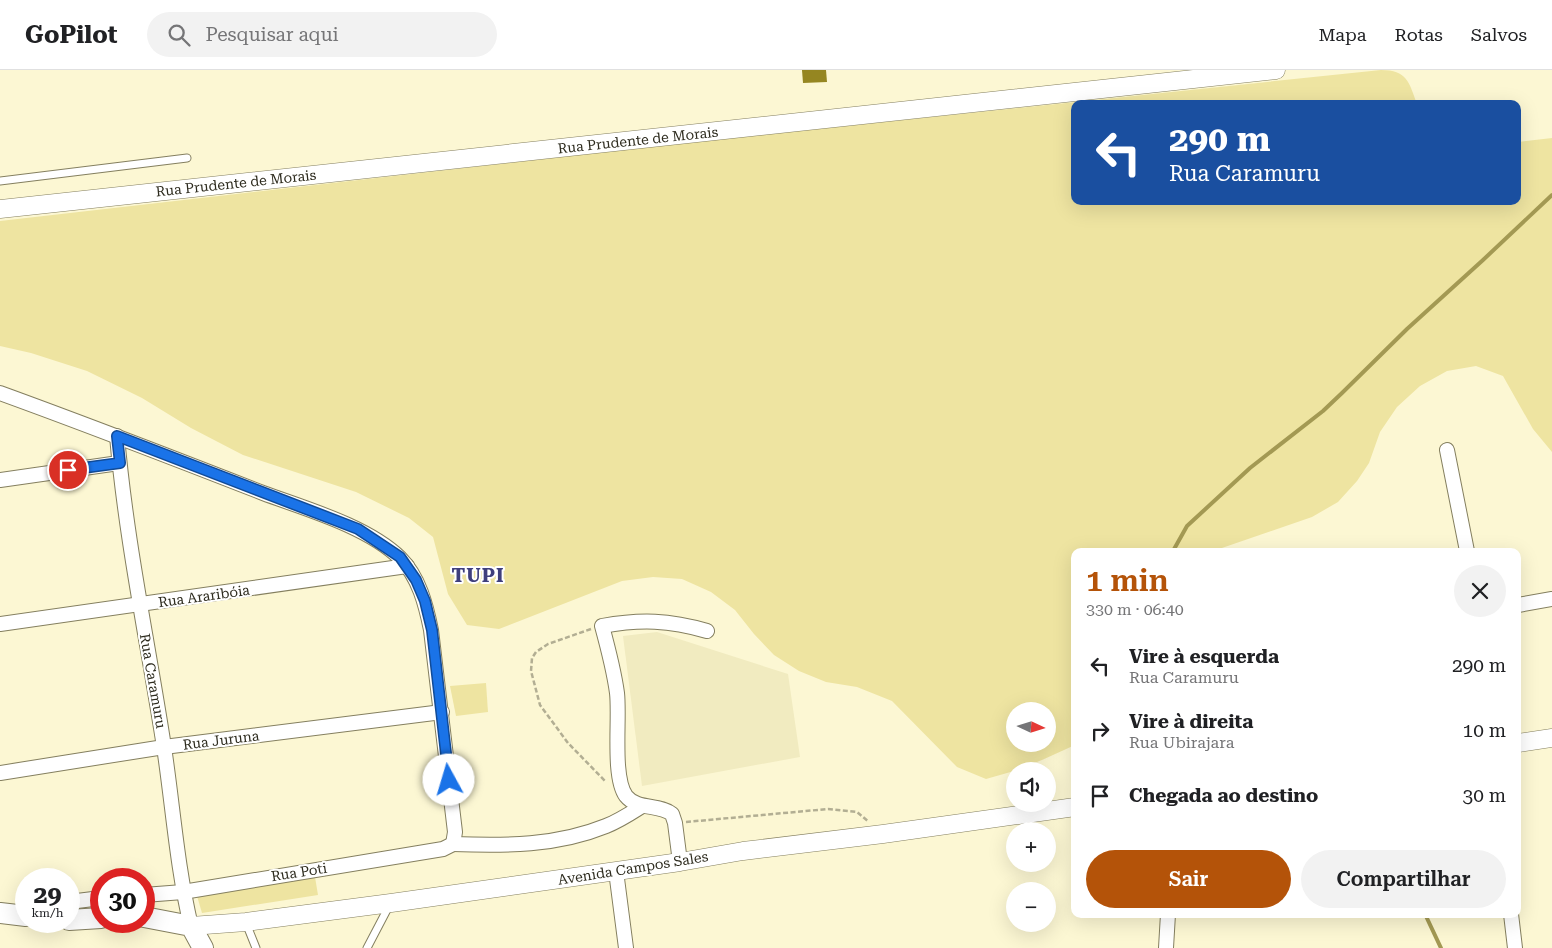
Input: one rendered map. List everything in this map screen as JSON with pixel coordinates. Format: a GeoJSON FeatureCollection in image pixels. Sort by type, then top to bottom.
{"type":"FeatureCollection","features":[{"type":"Feature","properties":{"kind":"main road"},"geometry":{"type":"LineString","coordinates":[[0,913],[15,914]]}},
{"type":"Feature","properties":{"kind":"main road"},"geometry":{"type":"LineString","coordinates":[[155,919],[192,926],[204,948]]}},
{"type":"Feature","properties":{"kind":"street","name":"Rua Prudente de Morais"},"geometry":{"type":"LineString","coordinates":[[0,209],[1276,70]]}},
{"type":"Feature","properties":{"kind":"street"},"geometry":{"type":"LineString","coordinates":[[0,393],[358,529],[400,557],[416,580],[425,601],[432,630],[455,832],[454,844]]}},
{"type":"Feature","properties":{"kind":"street","name":"Rua Caramuru"},"geometry":{"type":"LineString","coordinates":[[117,436],[140,605],[164,747],[183,892],[192,926]]}},
{"type":"Feature","properties":{"kind":"street"},"geometry":{"type":"LineString","coordinates":[[1447,450],[1466,548]]}},
{"type":"Feature","properties":{"kind":"street"},"geometry":{"type":"LineString","coordinates":[[0,480],[120,463]]}},
{"type":"Feature","properties":{"kind":"street","name":"Rua Araribóia"},"geometry":{"type":"LineString","coordinates":[[0,624],[407,566]]}},
{"type":"Feature","properties":{"kind":"street"},"geometry":{"type":"LineString","coordinates":[[1521,604],[1552,599]]}},
{"type":"Feature","properties":{"kind":"street"},"geometry":{"type":"LineString","coordinates":[[680,862],[674,817],[669,812],[642,806],[627,796],[620,776],[618,696],[602,626],[628,622],[655,621],[671,622],[707,631]]}},
{"type":"Feature","properties":{"kind":"street","name":"Rua Juruna"},"geometry":{"type":"LineString","coordinates":[[0,773],[164,747],[442,712]]}},
{"type":"Feature","properties":{"kind":"street"},"geometry":{"type":"LineString","coordinates":[[1521,743],[1552,738]]}},
{"type":"Feature","properties":{"kind":"street","name":"Rua Poti"},"geometry":{"type":"LineString","coordinates":[[155,894],[183,892],[443,849],[454,844],[525,844],[572,837],[606,826],[642,806]]}},
{"type":"Feature","properties":{"kind":"street","name":"Avenida Campos Sales"},"geometry":{"type":"LineString","coordinates":[[192,926],[246,922],[390,904],[744,851],[1071,808]]}},
{"type":"Feature","properties":{"kind":"street"},"geometry":{"type":"LineString","coordinates":[[616,871],[626,948]]}},
{"type":"Feature","properties":{"kind":"street"},"geometry":{"type":"LineString","coordinates":[[1166,948],[1168,918]]}},
{"type":"Feature","properties":{"kind":"street"},"geometry":{"type":"LineString","coordinates":[[1512,918],[1515,948]]}},
{"type":"Feature","properties":{"kind":"lane"},"geometry":{"type":"LineString","coordinates":[[0,180],[188,158]]}},
{"type":"Feature","properties":{"kind":"lane"},"geometry":{"type":"LineString","coordinates":[[367,948],[390,904]]}},
{"type":"Feature","properties":{"kind":"lane"},"geometry":{"type":"LineString","coordinates":[[246,922],[256,948]]}},
{"type":"Feature","properties":{"kind":"path"},"geometry":{"type":"LineString","coordinates":[[602,626],[548,644],[536,652],[532,658],[531,671],[540,705],[568,743],[607,783]]}},
{"type":"Feature","properties":{"kind":"path"},"geometry":{"type":"LineString","coordinates":[[675,823],[828,809],[857,812],[883,834]]}},
{"type":"Feature","properties":{"kind":"shaded area"},"geometry":{"type":"Polygon","coordinates":[[[1381,70],[1396,72],[1402,75],[1409,84],[1416,100],[1094,100],[1381,70]]]}},
{"type":"Feature","properties":{"kind":"shaded area"},"geometry":{"type":"Polygon","coordinates":[[[1071,102],[1071,205],[1521,205],[1521,142],[1552,138],[1552,452],[1533,429],[1503,376],[1476,366],[1447,371],[1420,386],[1397,407],[1380,432],[1369,463],[1357,481],[1338,502],[1312,517],[1222,548],[1071,548],[1071,747],[1037,762],[1006,762],[1006,773],[986,779],[957,767],[892,701],[857,687],[826,682],[799,671],[774,655],[735,610],[711,592],[682,579],[653,577],[622,581],[499,629],[467,625],[448,594],[433,537],[409,518],[356,492],[243,455],[191,428],[142,398],[87,371],[31,353],[0,346],[0,221],[693,142],[1071,102]]]}},
{"type":"Feature","properties":{"kind":"shaded area"},"geometry":{"type":"Polygon","coordinates":[[[657,632],[788,674],[800,757],[642,786],[623,636],[657,632]]]}},
{"type":"Feature","properties":{"kind":"shaded area"},"geometry":{"type":"Polygon","coordinates":[[[486,683],[488,712],[456,716],[450,686],[486,683]]]}},
{"type":"Feature","properties":{"kind":"shaded area"},"geometry":{"type":"Polygon","coordinates":[[[315,877],[318,895],[202,913],[197,896],[315,877]]]}},
{"type":"Feature","properties":{"kind":"building"},"geometry":{"type":"Polygon","coordinates":[[[802,70],[826,70],[827,82],[803,83],[802,70]]]}},
{"type":"Feature","properties":{"kind":"waterway"},"geometry":{"type":"LineString","coordinates":[[1175,548],[1187,526],[1250,468],[1323,411],[1407,329],[1552,195]]}},
{"type":"Feature","properties":{"kind":"waterway"},"geometry":{"type":"LineString","coordinates":[[1427,918],[1441,948]]}},
{"type":"Feature","properties":{"kind":"district","name":"TUPI"},"geometry":{"type":"Point","coordinates":[478,575]}},
{"type":"Feature","properties":{"kind":"route"},"geometry":{"type":"LineString","coordinates":[[68,470],[120,463],[117,436],[358,529],[400,557],[416,580],[425,601],[432,630],[449,780]]}}]}
